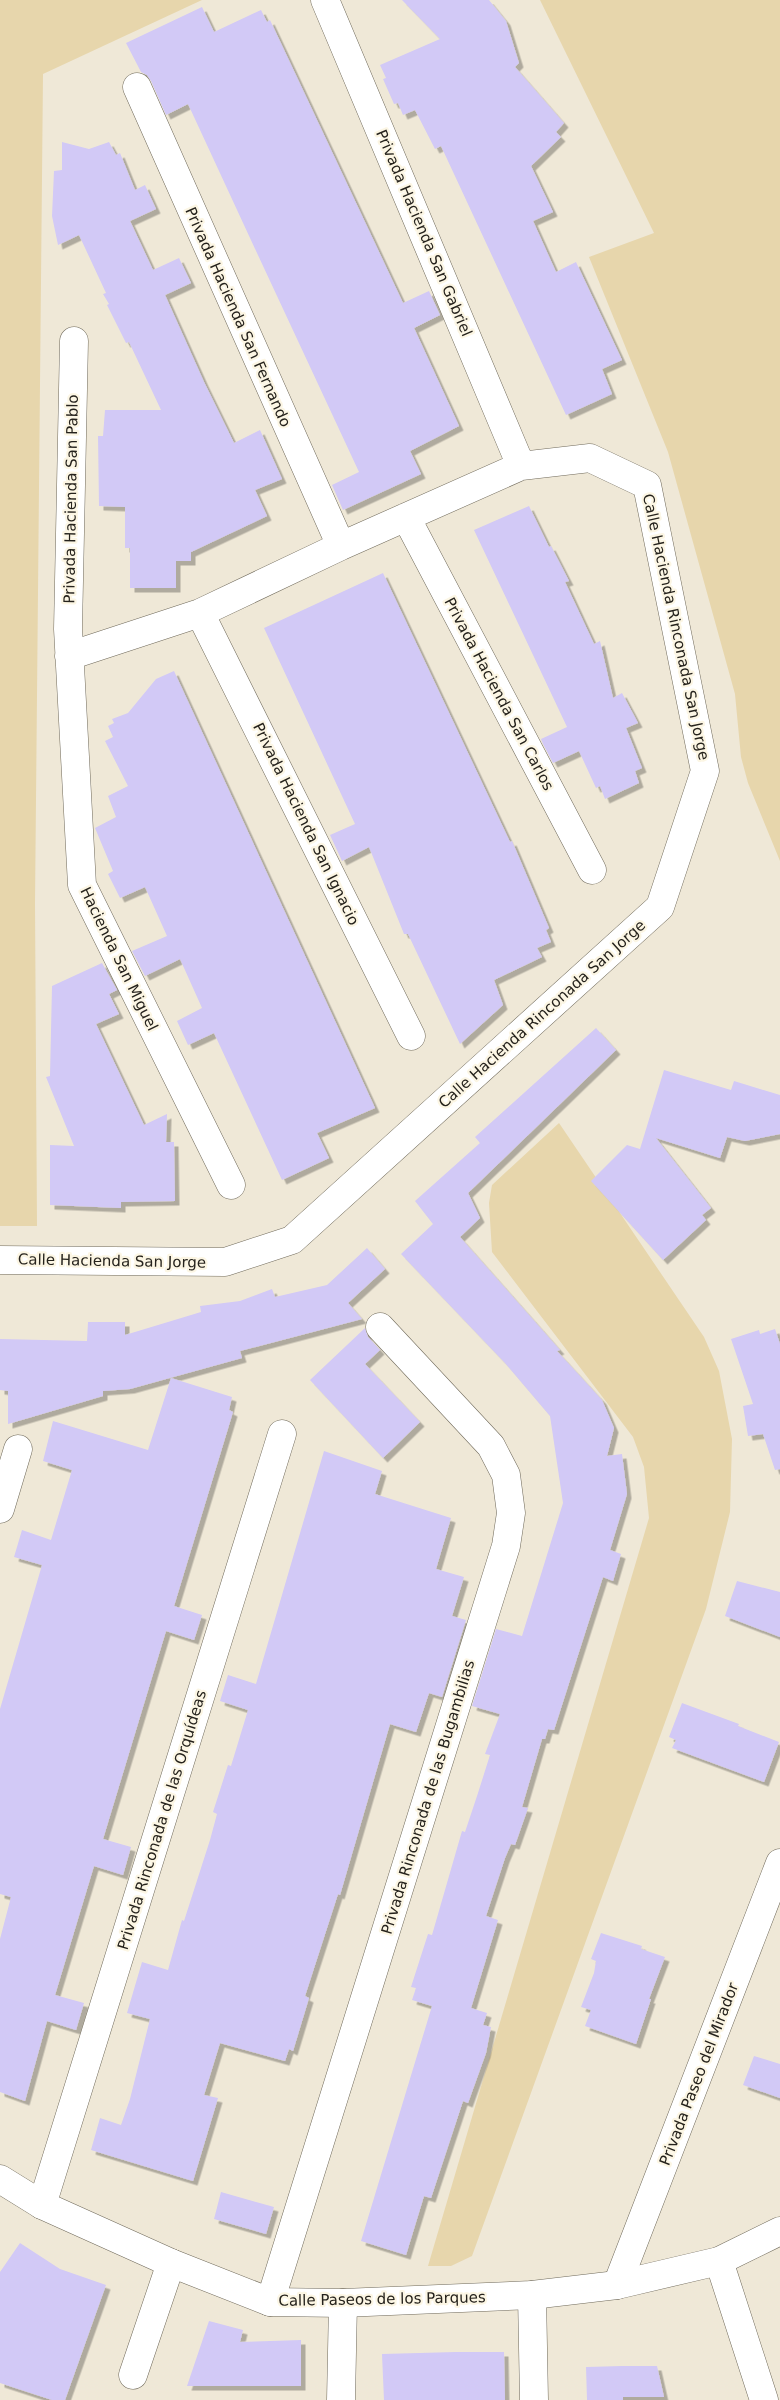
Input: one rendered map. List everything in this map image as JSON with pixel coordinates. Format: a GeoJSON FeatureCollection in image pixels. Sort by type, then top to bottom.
{"type":"FeatureCollection","features":[{"type":"Feature","properties":{"kind":"street","name":"Privada Hacienda San Gabriel"},"geometry":{"type":"LineString","coordinates":[[325,0],[521,466]]}},
{"type":"Feature","properties":{"kind":"street","name":"Privada Hacienda San Fernando"},"geometry":{"type":"LineString","coordinates":[[137,87],[341,546]]}},
{"type":"Feature","properties":{"kind":"street","name":"Privada Hacienda San Pablo"},"geometry":{"type":"LineString","coordinates":[[69,656],[74,341]]}},
{"type":"Feature","properties":{"kind":"street","name":"Calle Hacienda Rinconada San Jorge"},"geometry":{"type":"LineString","coordinates":[[69,656],[200,613],[341,546],[521,466],[590,458],[647,485],[705,771],[660,907],[292,1240],[225,1262]]}},
{"type":"Feature","properties":{"kind":"street","name":"Privada Hacienda San Carlos"},"geometry":{"type":"LineString","coordinates":[[406,517],[592,870]]}},
{"type":"Feature","properties":{"kind":"street","name":"Privada Hacienda San Ignacio"},"geometry":{"type":"LineString","coordinates":[[200,613],[411,1036]]}},
{"type":"Feature","properties":{"kind":"street","name":"Hacienda San Miguel"},"geometry":{"type":"LineString","coordinates":[[69,656],[82,885],[231,1185]]}},
{"type":"Feature","properties":{"kind":"street","name":"Calle Hacienda San Jorge"},"geometry":{"type":"LineString","coordinates":[[0,1260],[225,1262]]}},
{"type":"Feature","properties":{"kind":"street","name":"Privada Rinconada de las Bugambilias"},"geometry":{"type":"LineString","coordinates":[[270,2302],[506,1546],[511,1513],[506,1475],[491,1446],[380,1327]]}},
{"type":"Feature","properties":{"kind":"street","name":"Privada Rinconada de las Orquídeas"},"geometry":{"type":"LineString","coordinates":[[42,2206],[282,1434]]}},
{"type":"Feature","properties":{"kind":"street"},"geometry":{"type":"LineString","coordinates":[[0,1509],[18,1449]]}},
{"type":"Feature","properties":{"kind":"street","name":"Privada Paseo del Mirador"},"geometry":{"type":"LineString","coordinates":[[617,2285],[780,1863]]}},
{"type":"Feature","properties":{"kind":"street","name":"Calle Paseos de los Parques"},"geometry":{"type":"LineString","coordinates":[[2,2185],[42,2206],[171,2263],[270,2302],[343,2303],[532,2295],[617,2285],[719,2261],[780,2231]]}},
{"type":"Feature","properties":{"kind":"street"},"geometry":{"type":"LineString","coordinates":[[719,2261],[764,2400]]}},
{"type":"Feature","properties":{"kind":"street"},"geometry":{"type":"LineString","coordinates":[[132,2374],[171,2263]]}},
{"type":"Feature","properties":{"kind":"street"},"geometry":{"type":"LineString","coordinates":[[532,2295],[534,2400]]}},
{"type":"Feature","properties":{"kind":"street"},"geometry":{"type":"LineString","coordinates":[[341,2400],[343,2303]]}},
{"type":"Feature","properties":{"kind":"shaded area"},"geometry":{"type":"Polygon","coordinates":[[[0,0],[202,0],[43,74],[35,903],[37,1226],[0,1226],[0,0]]]}},
{"type":"Feature","properties":{"kind":"shaded area"},"geometry":{"type":"Polygon","coordinates":[[[540,0],[780,0],[780,861],[748,783],[741,757],[735,694],[668,452],[589,257],[654,233],[540,0]]]}},
{"type":"Feature","properties":{"kind":"shaded area"},"geometry":{"type":"Polygon","coordinates":[[[559,1123],[704,1337],[719,1371],[732,1439],[730,1512],[706,1609],[472,2256],[451,2266],[428,2266],[649,1518],[644,1467],[633,1437],[492,1252],[489,1203],[492,1185],[559,1123]]]}},
{"type":"Feature","properties":{"kind":"building"},"geometry":{"type":"Polygon","coordinates":[[[402,0],[489,0],[506,21],[519,63],[515,67],[564,123],[556,132],[561,137],[531,166],[553,212],[533,221],[556,272],[576,262],[622,360],[602,369],[612,394],[566,415],[441,146],[435,149],[415,110],[403,115],[398,103],[394,104],[383,79],[386,78],[380,65],[440,39],[402,0]]]}},
{"type":"Feature","properties":{"kind":"building"},"geometry":{"type":"Polygon","coordinates":[[[202,7],[214,32],[261,10],[267,22],[270,20],[403,303],[429,291],[440,315],[414,328],[459,426],[410,451],[421,474],[343,510],[332,485],[359,472],[188,104],[166,115],[151,81],[147,75],[141,72],[126,43],[202,7]]]}},
{"type":"Feature","properties":{"kind":"building"},"geometry":{"type":"Polygon","coordinates":[[[62,142],[89,149],[109,142],[116,155],[120,153],[135,190],[145,185],[156,209],[130,221],[153,270],[179,258],[191,283],[165,295],[204,382],[234,443],[260,430],[282,479],[255,490],[267,516],[191,552],[191,561],[176,561],[176,588],[130,588],[130,548],[125,548],[125,507],[99,506],[98,436],[103,436],[105,410],[161,410],[129,342],[126,343],[107,305],[109,304],[103,294],[106,293],[79,235],[58,245],[52,216],[54,171],[62,170],[62,142]]]}},
{"type":"Feature","properties":{"kind":"building"},"geometry":{"type":"Polygon","coordinates":[[[529,506],[549,547],[551,546],[569,581],[565,582],[594,644],[600,641],[613,698],[622,693],[638,723],[626,728],[642,768],[635,771],[639,783],[605,799],[600,786],[596,788],[579,751],[553,763],[543,744],[541,739],[567,727],[474,530],[529,506]]]}},
{"type":"Feature","properties":{"kind":"building"},"geometry":{"type":"Polygon","coordinates":[[[383,573],[510,842],[512,841],[549,928],[546,930],[551,942],[537,948],[542,957],[494,980],[503,1005],[460,1044],[408,934],[404,934],[369,847],[342,861],[330,835],[355,824],[264,628],[383,573]]]}},
{"type":"Feature","properties":{"kind":"building"},"geometry":{"type":"Polygon","coordinates":[[[174,671],[375,1108],[317,1133],[329,1158],[282,1180],[214,1033],[188,1045],[177,1021],[202,1008],[180,959],[145,976],[132,951],[167,936],[145,887],[120,898],[108,874],[113,871],[95,828],[116,817],[108,796],[128,786],[105,741],[113,737],[108,726],[114,723],[112,719],[128,713],[156,679],[174,671]]]}},
{"type":"Feature","properties":{"kind":"building"},"geometry":{"type":"Polygon","coordinates":[[[102,963],[117,990],[109,994],[119,1014],[96,1024],[144,1125],[167,1114],[166,1142],[174,1142],[175,1201],[121,1202],[121,1208],[50,1205],[50,1145],[74,1146],[46,1077],[50,1076],[52,986],[102,963]]]}},
{"type":"Feature","properties":{"kind":"building"},"geometry":{"type":"Polygon","coordinates":[[[596,1028],[616,1050],[468,1193],[480,1218],[460,1237],[560,1350],[557,1351],[602,1400],[614,1428],[607,1456],[622,1454],[627,1494],[610,1550],[621,1554],[613,1581],[603,1577],[554,1730],[548,1729],[545,1739],[542,1739],[522,1807],[528,1808],[515,1845],[511,1844],[505,1858],[486,1916],[498,1920],[471,2008],[487,2013],[483,2025],[491,2027],[486,2053],[468,2103],[463,2101],[431,2198],[424,2196],[406,2255],[361,2241],[432,2006],[412,2000],[416,1988],[411,1987],[428,1934],[432,1935],[462,1831],[465,1832],[490,1755],[485,1754],[500,1714],[472,1706],[496,1629],[522,1636],[563,1503],[550,1416],[505,1363],[401,1254],[433,1224],[415,1201],[480,1143],[475,1137],[596,1028]]]}},
{"type":"Feature","properties":{"kind":"building"},"geometry":{"type":"Polygon","coordinates":[[[664,1070],[731,1090],[734,1081],[780,1095],[780,1134],[745,1141],[727,1137],[720,1158],[656,1138],[711,1208],[702,1215],[706,1220],[663,1260],[591,1181],[627,1145],[640,1149],[664,1070]]]}},
{"type":"Feature","properties":{"kind":"building"},"geometry":{"type":"Polygon","coordinates":[[[367,1248],[385,1269],[348,1303],[362,1319],[240,1351],[242,1358],[130,1389],[103,1391],[103,1396],[8,1424],[8,1391],[0,1390],[0,1339],[87,1341],[88,1322],[125,1322],[125,1335],[201,1312],[200,1306],[240,1301],[272,1289],[275,1297],[327,1285],[367,1248]]]}},
{"type":"Feature","properties":{"kind":"building"},"geometry":{"type":"Polygon","coordinates":[[[365,1328],[368,1337],[380,1350],[365,1364],[420,1422],[383,1458],[310,1380],[365,1328]]]}},
{"type":"Feature","properties":{"kind":"building"},"geometry":{"type":"Polygon","coordinates":[[[775,1329],[780,1344],[780,1469],[775,1470],[763,1434],[748,1436],[743,1406],[753,1404],[731,1339],[759,1330],[760,1334],[775,1329]]]}},
{"type":"Feature","properties":{"kind":"building"},"geometry":{"type":"Polygon","coordinates":[[[171,1378],[232,1397],[229,1410],[233,1412],[174,1606],[202,1615],[194,1640],[166,1631],[103,1839],[131,1847],[123,1875],[94,1866],[55,1995],[84,2003],[76,2030],[47,2021],[25,2101],[0,2092],[0,1939],[11,1897],[0,1894],[0,1709],[42,1565],[14,1557],[22,1530],[51,1540],[72,1470],[43,1461],[53,1421],[148,1450],[171,1378]]]}},
{"type":"Feature","properties":{"kind":"building"},"geometry":{"type":"Polygon","coordinates":[[[324,1451],[382,1471],[375,1494],[451,1518],[436,1569],[464,1577],[452,1616],[466,1620],[442,1697],[429,1693],[416,1732],[390,1724],[340,1895],[338,1894],[305,1996],[309,1998],[293,2051],[289,2049],[285,2061],[220,2043],[204,2095],[218,2098],[193,2181],[91,2150],[100,2118],[121,2125],[130,2099],[150,2019],[127,2013],[142,1962],[168,1970],[182,1920],[184,1921],[210,1840],[217,1814],[213,1812],[228,1765],[231,1766],[248,1710],[220,1701],[228,1675],[256,1684],[324,1451]]]}},
{"type":"Feature","properties":{"kind":"building"},"geometry":{"type":"Polygon","coordinates":[[[737,1581],[780,1592],[780,1637],[725,1616],[737,1581]]]}},
{"type":"Feature","properties":{"kind":"building"},"geometry":{"type":"Polygon","coordinates":[[[682,1703],[739,1724],[738,1726],[779,1742],[764,1782],[672,1748],[676,1740],[669,1737],[682,1703]]]}},
{"type":"Feature","properties":{"kind":"building"},"geometry":{"type":"Polygon","coordinates":[[[601,1933],[642,1946],[641,1949],[665,1957],[649,1999],[651,1999],[636,2044],[585,2026],[591,2010],[581,2007],[594,1973],[596,1961],[591,1959],[601,1933]]]}},
{"type":"Feature","properties":{"kind":"building"},"geometry":{"type":"Polygon","coordinates":[[[754,2056],[780,2064],[780,2098],[743,2085],[754,2056]]]}},
{"type":"Feature","properties":{"kind":"building"},"geometry":{"type":"Polygon","coordinates":[[[221,2192],[274,2207],[266,2234],[214,2219],[221,2192]]]}},
{"type":"Feature","properties":{"kind":"building"},"geometry":{"type":"Polygon","coordinates":[[[20,2243],[60,2269],[106,2285],[65,2400],[52,2400],[0,2383],[0,2272],[20,2243]]]}},
{"type":"Feature","properties":{"kind":"building"},"geometry":{"type":"Polygon","coordinates":[[[209,2321],[243,2330],[240,2342],[301,2340],[301,2386],[187,2386],[209,2321]]]}},
{"type":"Feature","properties":{"kind":"building"},"geometry":{"type":"Polygon","coordinates":[[[504,2352],[505,2400],[384,2400],[382,2354],[504,2352]]]}},
{"type":"Feature","properties":{"kind":"building"},"geometry":{"type":"Polygon","coordinates":[[[657,2366],[664,2397],[623,2397],[623,2400],[587,2400],[586,2367],[657,2366]]]}}]}
